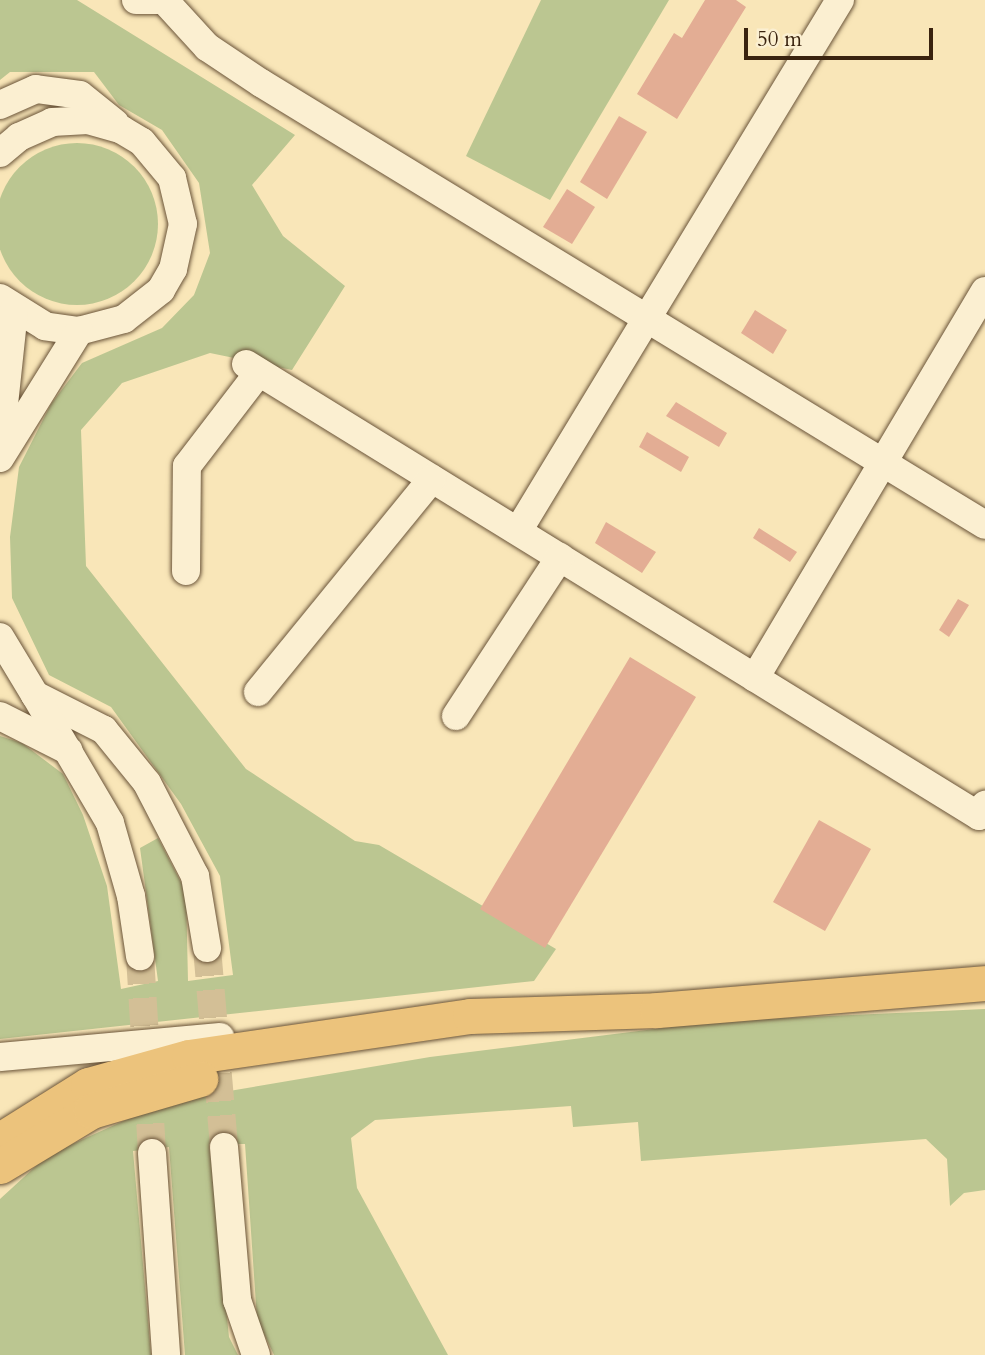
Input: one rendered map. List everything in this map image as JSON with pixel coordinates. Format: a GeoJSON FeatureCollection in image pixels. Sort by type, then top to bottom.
{"type":"FeatureCollection","features":[{"type":"Feature","properties":{"kind":"main road"},"geometry":{"type":"LineString","coordinates":[[0,1140],[57,1102],[118,1073],[470,1016],[657,1010],[985,983]]}},
{"type":"Feature","properties":{"kind":"main road"},"geometry":{"type":"LineString","coordinates":[[0,1166],[60,1126],[168,1086],[343,1054],[657,1010]]}},
{"type":"Feature","properties":{"kind":"street"},"geometry":{"type":"LineString","coordinates":[[136,0],[163,0],[208,47],[261,83],[985,525]]}},
{"type":"Feature","properties":{"kind":"street"},"geometry":{"type":"LineString","coordinates":[[518,531],[841,0]]}},
{"type":"Feature","properties":{"kind":"street"},"geometry":{"type":"LineString","coordinates":[[0,105],[36,89],[80,95],[122,130],[142,142],[172,178],[183,224],[173,269],[144,306],[124,319],[79,331],[45,326],[7,304],[0,442]]}},
{"type":"Feature","properties":{"kind":"street"},"geometry":{"type":"LineString","coordinates":[[0,153],[19,137],[52,122],[88,120],[122,130]]}},
{"type":"Feature","properties":{"kind":"street"},"geometry":{"type":"LineString","coordinates":[[755,678],[985,290]]}},
{"type":"Feature","properties":{"kind":"street"},"geometry":{"type":"LineString","coordinates":[[0,458],[79,331]]}},
{"type":"Feature","properties":{"kind":"street"},"geometry":{"type":"LineString","coordinates":[[186,571],[187,466],[253,368],[979,816],[985,805]]}},
{"type":"Feature","properties":{"kind":"street"},"geometry":{"type":"LineString","coordinates":[[258,692],[432,479]]}},
{"type":"Feature","properties":{"kind":"street"},"geometry":{"type":"LineString","coordinates":[[456,716],[560,557]]}},
{"type":"Feature","properties":{"kind":"street"},"geometry":{"type":"LineString","coordinates":[[0,637],[72,753],[121,855],[140,956]]}},
{"type":"Feature","properties":{"kind":"street"},"geometry":{"type":"LineString","coordinates":[[35,695],[104,730],[147,783],[195,876],[208,948]]}},
{"type":"Feature","properties":{"kind":"street"},"geometry":{"type":"LineString","coordinates":[[0,716],[72,753]]}},
{"type":"Feature","properties":{"kind":"street"},"geometry":{"type":"LineString","coordinates":[[0,1057],[470,1016]]}},
{"type":"Feature","properties":{"kind":"street"},"geometry":{"type":"LineString","coordinates":[[224,1147],[237,1300],[256,1355]]}},
{"type":"Feature","properties":{"kind":"street"},"geometry":{"type":"LineString","coordinates":[[152,1153],[166,1355]]}},
{"type":"Feature","properties":{"kind":"green space"},"geometry":{"type":"Polygon","coordinates":[[[0,0],[77,0],[295,135],[252,185],[283,236],[345,286],[292,370],[210,353],[122,383],[81,430],[86,566],[246,769],[355,841],[379,845],[556,949],[534,981],[0,1039],[0,736],[22,743],[63,774],[83,815],[107,886],[121,989],[158,981],[140,848],[158,838],[186,892],[188,981],[233,975],[220,876],[181,804],[111,707],[49,675],[12,598],[10,537],[19,467],[51,404],[82,363],[162,328],[194,295],[210,253],[199,183],[162,130],[119,105],[94,72],[10,72],[0,80],[0,0]]]}},
{"type":"Feature","properties":{"kind":"green space"},"geometry":{"type":"Polygon","coordinates":[[[541,0],[669,0],[550,200],[466,156],[541,0]]]}},
{"type":"Feature","properties":{"kind":"green space"},"geometry":{"type":"Polygon","coordinates":[[[77,143],[108,149],[135,166],[152,193],[158,224],[152,255],[135,282],[108,299],[77,305],[46,299],[19,282],[2,255],[-4,224],[2,193],[19,166],[46,149],[77,143]]]}},
{"type":"Feature","properties":{"kind":"green space"},"geometry":{"type":"Polygon","coordinates":[[[985,1009],[985,1190],[964,1193],[950,1206],[947,1159],[926,1139],[641,1161],[638,1122],[573,1127],[571,1106],[375,1120],[351,1138],[357,1188],[448,1355],[274,1355],[257,1319],[245,1144],[209,1144],[229,1337],[238,1355],[185,1355],[169,1147],[133,1151],[151,1355],[0,1355],[0,1199],[48,1155],[130,1118],[194,1097],[430,1057],[719,1021],[985,1009]]]}},
{"type":"Feature","properties":{"kind":"building"},"geometry":{"type":"Polygon","coordinates":[[[705,0],[736,0],[746,7],[677,119],[637,94],[674,33],[682,38],[705,0]]]}},
{"type":"Feature","properties":{"kind":"building"},"geometry":{"type":"Polygon","coordinates":[[[619,116],[647,132],[607,199],[580,182],[619,116]]]}},
{"type":"Feature","properties":{"kind":"building"},"geometry":{"type":"Polygon","coordinates":[[[567,189],[595,207],[572,244],[543,227],[567,189]]]}},
{"type":"Feature","properties":{"kind":"building"},"geometry":{"type":"Polygon","coordinates":[[[755,310],[787,330],[773,354],[741,333],[755,310]]]}},
{"type":"Feature","properties":{"kind":"building"},"geometry":{"type":"Polygon","coordinates":[[[676,402],[727,433],[719,447],[666,416],[676,402]]]}},
{"type":"Feature","properties":{"kind":"building"},"geometry":{"type":"Polygon","coordinates":[[[647,432],[689,457],[681,472],[639,447],[647,432]]]}},
{"type":"Feature","properties":{"kind":"building"},"geometry":{"type":"Polygon","coordinates":[[[606,522],[656,552],[642,573],[595,543],[606,522]]]}},
{"type":"Feature","properties":{"kind":"building"},"geometry":{"type":"Polygon","coordinates":[[[759,528],[797,552],[790,562],[753,538],[759,528]]]}},
{"type":"Feature","properties":{"kind":"building"},"geometry":{"type":"Polygon","coordinates":[[[958,599],[969,605],[949,637],[939,630],[958,599]]]}},
{"type":"Feature","properties":{"kind":"building"},"geometry":{"type":"Polygon","coordinates":[[[630,657],[696,697],[545,948],[480,909],[630,657]]]}},
{"type":"Feature","properties":{"kind":"building"},"geometry":{"type":"Polygon","coordinates":[[[819,820],[871,849],[825,931],[773,902],[819,820]]]}},
{"type":"Feature","properties":{"kind":"tunnel"},"geometry":{"type":"LineString","coordinates":[[207,948],[224,1147]]}},
{"type":"Feature","properties":{"kind":"tunnel"},"geometry":{"type":"LineString","coordinates":[[140,956],[152,1153]]}}]}
